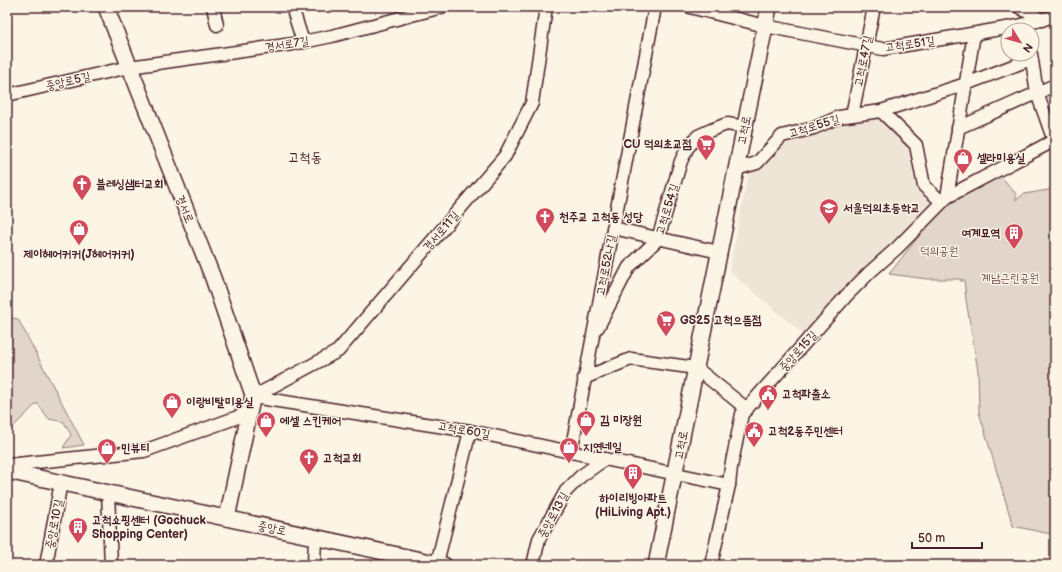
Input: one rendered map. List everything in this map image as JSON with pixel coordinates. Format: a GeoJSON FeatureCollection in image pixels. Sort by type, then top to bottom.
{"type":"FeatureCollection","features":[{"type":"Feature","properties":{"kind":"main road","name":"경서로"},"geometry":{"type":"LineString","coordinates":[[106,7],[213,278],[253,396]]}},
{"type":"Feature","properties":{"kind":"main road","name":"고척로"},"geometry":{"type":"LineString","coordinates":[[656,565],[768,7]]}},
{"type":"Feature","properties":{"kind":"main road"},"geometry":{"type":"LineString","coordinates":[[227,518],[253,396]]}},
{"type":"Feature","properties":{"kind":"main road","name":"중앙로"},"geometry":{"type":"LineString","coordinates":[[7,470],[440,564]]}},
{"type":"Feature","properties":{"kind":"street"},"geometry":{"type":"LineString","coordinates":[[213,7],[217,26]]}},
{"type":"Feature","properties":{"kind":"street"},"geometry":{"type":"LineString","coordinates":[[292,7],[303,42]]}},
{"type":"Feature","properties":{"kind":"street","name":"경서로7길"},"geometry":{"type":"LineString","coordinates":[[129,67],[303,42],[442,7]]}},
{"type":"Feature","properties":{"kind":"street","name":"경서로11길"},"geometry":{"type":"LineString","coordinates":[[253,396],[338,350],[505,156],[532,103],[546,7]]}},
{"type":"Feature","properties":{"kind":"street","name":"고척로52나길"},"geometry":{"type":"LineString","coordinates":[[571,452],[655,7]]}},
{"type":"Feature","properties":{"kind":"street","name":"고척로51길"},"geometry":{"type":"LineString","coordinates":[[690,7],[765,26],[883,49],[1000,30]]}},
{"type":"Feature","properties":{"kind":"street","name":"고척로47길"},"geometry":{"type":"LineString","coordinates":[[852,115],[874,7]]}},
{"type":"Feature","properties":{"kind":"street"},"geometry":{"type":"LineString","coordinates":[[1019,7],[1042,20]]}},
{"type":"Feature","properties":{"kind":"street","name":"고척로51길"},"geometry":{"type":"LineString","coordinates":[[1037,22],[1055,16]]}},
{"type":"Feature","properties":{"kind":"street"},"geometry":{"type":"LineString","coordinates":[[881,111],[916,145],[924,186],[945,199],[974,34]]}},
{"type":"Feature","properties":{"kind":"street","name":"고척로55길"},"geometry":{"type":"LineString","coordinates":[[736,169],[757,163],[782,136],[814,128],[839,117],[881,111],[966,84],[1017,62]]}},
{"type":"Feature","properties":{"kind":"street"},"geometry":{"type":"LineString","coordinates":[[1032,62],[1037,93],[1054,140]]}},
{"type":"Feature","properties":{"kind":"street","name":"중앙로5길"},"geometry":{"type":"LineString","coordinates":[[7,95],[129,67]]}},
{"type":"Feature","properties":{"kind":"street"},"geometry":{"type":"LineString","coordinates":[[958,128],[1055,85]]}},
{"type":"Feature","properties":{"kind":"street","name":"고척로54길"},"geometry":{"type":"LineString","coordinates":[[592,340],[629,267],[658,239],[681,161],[688,147],[698,136],[727,124],[745,127]]}},
{"type":"Feature","properties":{"kind":"street","name":"중앙로15길"},"geometry":{"type":"LineString","coordinates":[[711,565],[729,485],[731,467],[742,414],[847,295],[897,248],[945,199],[1054,140]]}},
{"type":"Feature","properties":{"kind":"street"},"geometry":{"type":"LineString","coordinates":[[613,228],[719,252]]}},
{"type":"Feature","properties":{"kind":"street"},"geometry":{"type":"LineString","coordinates":[[584,378],[631,358],[696,368],[747,409]]}},
{"type":"Feature","properties":{"kind":"street","name":"고척로60길"},"geometry":{"type":"LineString","coordinates":[[253,396],[470,430],[675,474]]}},
{"type":"Feature","properties":{"kind":"street"},"geometry":{"type":"LineString","coordinates":[[7,466],[144,452],[249,413]]}},
{"type":"Feature","properties":{"kind":"street","name":"중앙로"},"geometry":{"type":"LineString","coordinates":[[440,564],[470,430]]}},
{"type":"Feature","properties":{"kind":"street","name":"중앙로13길"},"geometry":{"type":"LineString","coordinates":[[533,565],[539,539],[566,491],[581,476],[605,459]]}},
{"type":"Feature","properties":{"kind":"street","name":"고척로"},"geometry":{"type":"LineString","coordinates":[[675,474],[729,485]]}},
{"type":"Feature","properties":{"kind":"street","name":"중앙로10길"},"geometry":{"type":"LineString","coordinates":[[46,565],[61,482]]}},
{"type":"Feature","properties":{"kind":"street"},"geometry":{"type":"LineString","coordinates":[[108,492],[111,565]]}},
{"type":"Feature","properties":{"kind":"street"},"geometry":{"type":"LineString","coordinates":[[314,565],[315,537]]}},
{"type":"Feature","properties":{"kind":"shaded area","name":"서울덕의초등학교"},"geometry":{"type":"Polygon","coordinates":[[[881,111],[916,145],[924,186],[942,202],[809,339],[729,271],[750,165],[782,136],[881,111]]]}},
{"type":"Feature","properties":{"kind":"green space","name":"계남근린공원"},"geometry":{"type":"Polygon","coordinates":[[[1000,175],[1016,194],[1016,200],[1024,194],[1048,190],[1055,184],[1055,535],[1013,526],[979,412],[978,371],[964,279],[961,282],[961,279],[927,279],[889,274],[922,232],[953,201],[1000,175]]]}},
{"type":"Feature","properties":{"kind":"green space"},"geometry":{"type":"Polygon","coordinates":[[[7,317],[18,319],[84,445],[63,448],[71,435],[64,422],[49,419],[37,403],[11,429],[7,426],[7,317]]]}},
{"type":"Feature","properties":{"kind":"place","name":"CU 덕의초교점"},"geometry":{"type":"Point","coordinates":[706,161]}},
{"type":"Feature","properties":{"kind":"place","name":"셀라미용실"},"geometry":{"type":"Point","coordinates":[963,175]}},
{"type":"Feature","properties":{"kind":"place","name":"블레싱샘터교회"},"geometry":{"type":"Point","coordinates":[82,201]}},
{"type":"Feature","properties":{"kind":"place","name":"서울덕의초등학교"},"geometry":{"type":"Point","coordinates":[829,225]}},
{"type":"Feature","properties":{"kind":"place","name":"천주교 고척동 성당"},"geometry":{"type":"Point","coordinates":[545,234]}},
{"type":"Feature","properties":{"kind":"place","name":"제이헤어커커(J헤어커커)"},"geometry":{"type":"Point","coordinates":[79,246]}},
{"type":"Feature","properties":{"kind":"place","name":"여계묘역"},"geometry":{"type":"Point","coordinates":[1014,250]}},
{"type":"Feature","properties":{"kind":"place","name":"GS25 고척으뜸점"},"geometry":{"type":"Point","coordinates":[666,337]}},
{"type":"Feature","properties":{"kind":"place","name":"고척파출소"},"geometry":{"type":"Point","coordinates":[768,411]}},
{"type":"Feature","properties":{"kind":"place","name":"이랑비탈미용실"},"geometry":{"type":"Point","coordinates":[172,419]}},
{"type":"Feature","properties":{"kind":"place","name":"김 미장원"},"geometry":{"type":"Point","coordinates":[586,437]}},
{"type":"Feature","properties":{"kind":"place","name":"에셀 스킨케어"},"geometry":{"type":"Point","coordinates":[266,438]}},
{"type":"Feature","properties":{"kind":"place","name":"고척2동주민센터"},"geometry":{"type":"Point","coordinates":[754,448]}},
{"type":"Feature","properties":{"kind":"place","name":"지연네일"},"geometry":{"type":"Point","coordinates":[569,464]}},
{"type":"Feature","properties":{"kind":"place","name":"민뷰티"},"geometry":{"type":"Point","coordinates":[107,465]}},
{"type":"Feature","properties":{"kind":"place","name":"고척교회"},"geometry":{"type":"Point","coordinates":[309,475]}},
{"type":"Feature","properties":{"kind":"place","name":"하이리빙아파트 (HiLiving Apt.)"},"geometry":{"type":"Point","coordinates":[633,490]}},
{"type":"Feature","properties":{"kind":"place","name":"고척쇼핑센터 (Gochuck Shopping Center)"},"geometry":{"type":"Point","coordinates":[78,544]}},
{"type":"Feature","properties":{"kind":"district","name":"고척동"},"geometry":{"type":"Point","coordinates":[305,157]}},
{"type":"Feature","properties":{"kind":"park label","name":"덕의공원"},"geometry":{"type":"Point","coordinates":[939,251]}}]}
